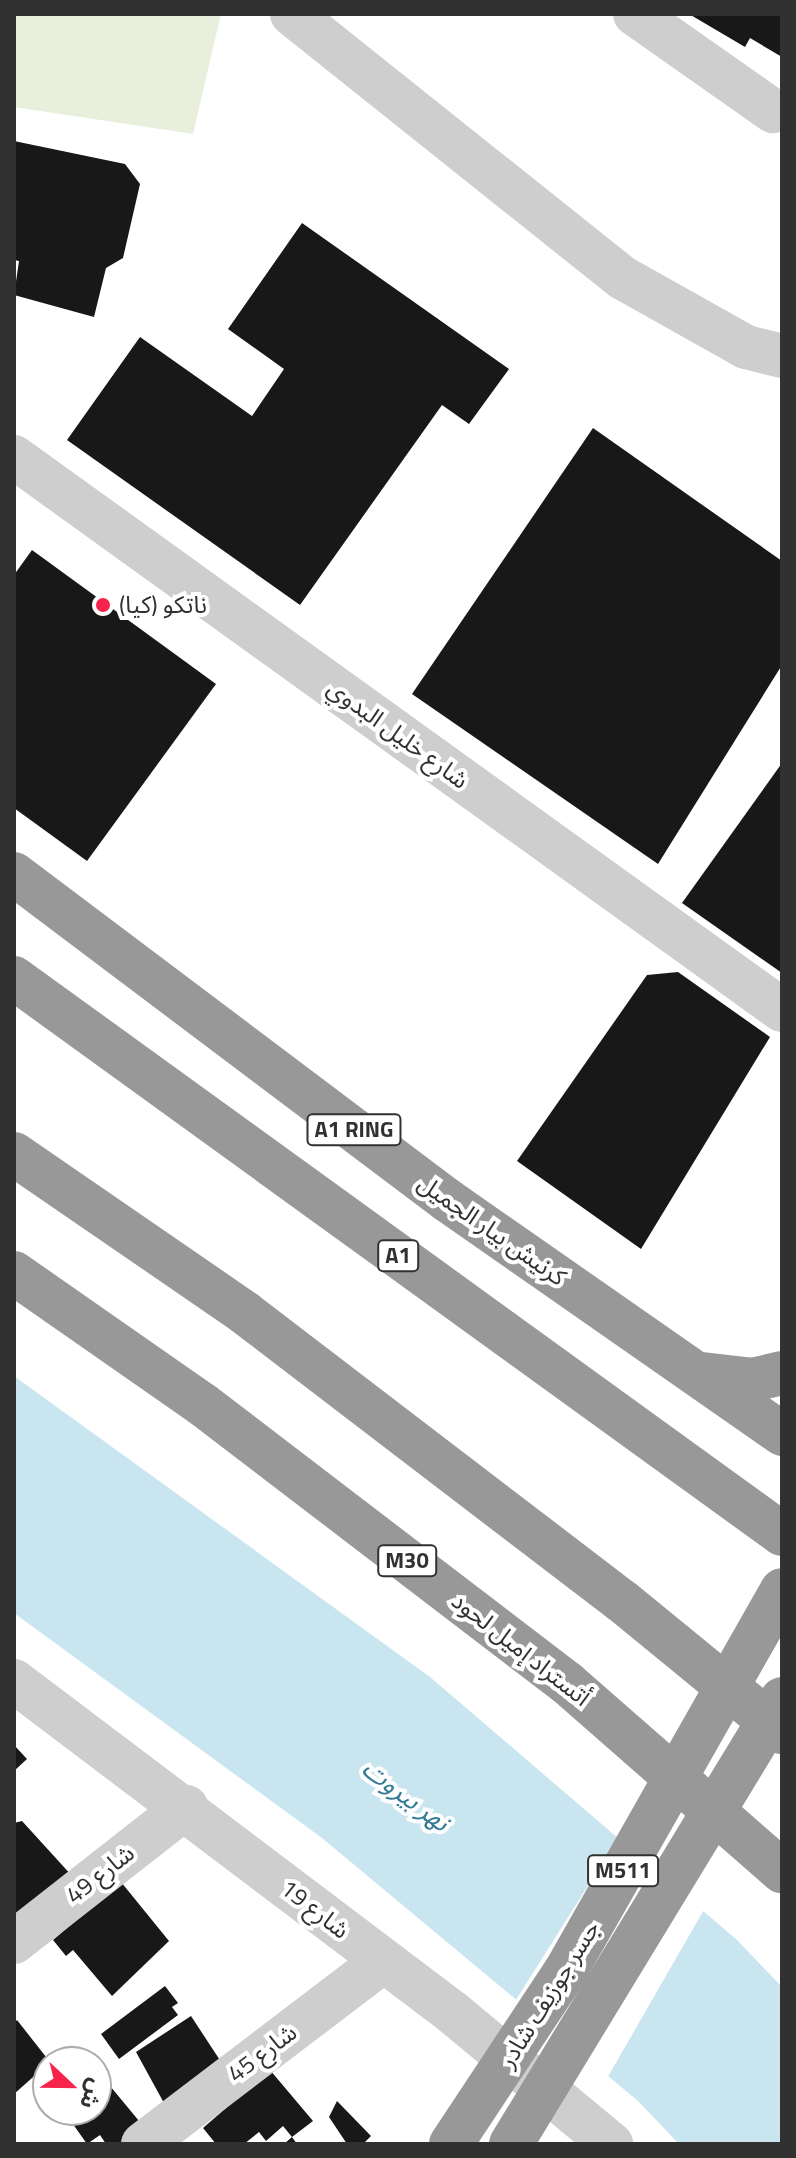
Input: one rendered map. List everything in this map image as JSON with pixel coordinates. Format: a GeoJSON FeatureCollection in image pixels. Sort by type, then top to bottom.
{"type":"FeatureCollection","features":[{"type":"Feature","properties":{"kind":"highway","name":"كرنيش بيار الجميل"},"geometry":{"type":"LineString","coordinates":[[14,874],[447,1200],[702,1374],[782,1434]]}},
{"type":"Feature","properties":{"kind":"highway","name":"A1"},"geometry":{"type":"LineString","coordinates":[[14,978],[782,1534]]}},
{"type":"Feature","properties":{"kind":"highway"},"geometry":{"type":"LineString","coordinates":[[14,1154],[245,1313],[622,1601],[782,1732]]}},
{"type":"Feature","properties":{"kind":"highway","name":"أتستراد إميل لحود"},"geometry":{"type":"LineString","coordinates":[[14,1273],[202,1404],[567,1683],[782,1871]]}},
{"type":"Feature","properties":{"kind":"highway"},"geometry":{"type":"LineString","coordinates":[[702,1374],[752,1380],[782,1373]]}},
{"type":"Feature","properties":{"kind":"highway","name":"جسر جوزيف شادر"},"geometry":{"type":"LineString","coordinates":[[451,2144],[565,1972],[782,1590]]}},
{"type":"Feature","properties":{"kind":"highway","name":"جسر جوزيف شادر"},"geometry":{"type":"LineString","coordinates":[[527,2133],[782,1699]]}},
{"type":"Feature","properties":{"kind":"street"},"geometry":{"type":"LineString","coordinates":[[292,14],[623,278],[746,347],[782,356]]}},
{"type":"Feature","properties":{"kind":"street"},"geometry":{"type":"LineString","coordinates":[[635,14],[773,111]]}},
{"type":"Feature","properties":{"kind":"street","name":"شارع خليل البدوي"},"geometry":{"type":"LineString","coordinates":[[14,457],[782,1010]]}},
{"type":"Feature","properties":{"kind":"street","name":"شارع 19"},"geometry":{"type":"LineString","coordinates":[[14,1681],[186,1807],[382,1962],[452,2012],[611,2144]]}},
{"type":"Feature","properties":{"kind":"street","name":"شارع 49"},"geometry":{"type":"LineString","coordinates":[[14,1942],[186,1807]]}},
{"type":"Feature","properties":{"kind":"street","name":"شارع 45"},"geometry":{"type":"LineString","coordinates":[[143,2144],[382,1962]]}},
{"type":"Feature","properties":{"kind":"street"},"geometry":{"type":"LineString","coordinates":[[436,2144],[470,2087],[470,2060],[452,2012]]}},
{"type":"Feature","properties":{"kind":"green space"},"geometry":{"type":"Polygon","coordinates":[[[14,14],[221,14],[193,134],[14,107],[14,14]]]}},
{"type":"Feature","properties":{"kind":"water","name":"نهر بيروت"},"geometry":{"type":"Polygon","coordinates":[[[14,1376],[430,1677],[737,1940],[782,1987],[782,2144],[679,2144],[638,2101],[322,1838],[14,1613],[14,1376]]]}},
{"type":"Feature","properties":{"kind":"pier"},"geometry":{"type":"Polygon","coordinates":[[[620,1835],[705,1908],[606,2080],[514,2003],[620,1835]]]}},
{"type":"Feature","properties":{"kind":"building"},"geometry":{"type":"Polygon","coordinates":[[[689,14],[782,14],[782,57],[750,38],[745,47],[689,14]]]}},
{"type":"Feature","properties":{"kind":"building"},"geometry":{"type":"Polygon","coordinates":[[[14,141],[125,164],[140,184],[123,258],[106,268],[94,317],[14,295],[19,261],[14,260],[14,141]]]}},
{"type":"Feature","properties":{"kind":"building"},"geometry":{"type":"Polygon","coordinates":[[[302,223],[509,369],[469,424],[442,405],[300,605],[67,440],[140,337],[252,416],[284,369],[228,329],[302,223]]]}},
{"type":"Feature","properties":{"kind":"building"},"geometry":{"type":"Polygon","coordinates":[[[593,428],[782,561],[782,665],[658,864],[412,694],[593,428]]]}},
{"type":"Feature","properties":{"kind":"building"},"geometry":{"type":"Polygon","coordinates":[[[32,550],[216,684],[87,861],[14,808],[14,575],[32,550]]]}},
{"type":"Feature","properties":{"kind":"building"},"geometry":{"type":"Polygon","coordinates":[[[782,763],[782,973],[682,903],[782,763]]]}},
{"type":"Feature","properties":{"kind":"building"},"geometry":{"type":"Polygon","coordinates":[[[678,972],[770,1037],[641,1249],[517,1161],[647,975],[678,972]]]}},
{"type":"Feature","properties":{"kind":"building"},"geometry":{"type":"Polygon","coordinates":[[[14,1745],[27,1759],[14,1771],[14,1745]]]}},
{"type":"Feature","properties":{"kind":"building"},"geometry":{"type":"Polygon","coordinates":[[[22,1821],[73,1877],[14,1932],[14,1823],[22,1821]]]}},
{"type":"Feature","properties":{"kind":"building"},"geometry":{"type":"Polygon","coordinates":[[[121,1882],[169,1941],[112,1996],[73,1950],[66,1956],[53,1940],[121,1882]]]}},
{"type":"Feature","properties":{"kind":"building"},"geometry":{"type":"Polygon","coordinates":[[[165,1986],[178,2003],[172,2007],[178,2015],[119,2059],[101,2034],[165,1986]]]}},
{"type":"Feature","properties":{"kind":"building"},"geometry":{"type":"Polygon","coordinates":[[[191,2016],[229,2074],[170,2114],[136,2052],[191,2016]]]}},
{"type":"Feature","properties":{"kind":"building"},"geometry":{"type":"Polygon","coordinates":[[[17,2020],[37,2046],[32,2046],[32,2078],[14,2094],[14,2023],[17,2020]]]}},
{"type":"Feature","properties":{"kind":"building"},"geometry":{"type":"Polygon","coordinates":[[[270,2070],[313,2121],[292,2137],[283,2126],[266,2141],[259,2132],[244,2144],[216,2144],[203,2128],[270,2070]]]}},
{"type":"Feature","properties":{"kind":"building"},"geometry":{"type":"Polygon","coordinates":[[[112,2088],[144,2127],[119,2144],[106,2144],[100,2135],[87,2144],[74,2126],[112,2126],[112,2088]]]}},
{"type":"Feature","properties":{"kind":"building"},"geometry":{"type":"Polygon","coordinates":[[[337,2101],[371,2136],[363,2144],[347,2144],[329,2117],[337,2101]]]}},
{"type":"Feature","properties":{"kind":"building"},"geometry":{"type":"Polygon","coordinates":[[[292,2137],[297,2144],[284,2144],[292,2137]]]}},
{"type":"Feature","properties":{"kind":"place","name":"ناتكو (كيا)"},"geometry":{"type":"Point","coordinates":[103,605]}}]}
